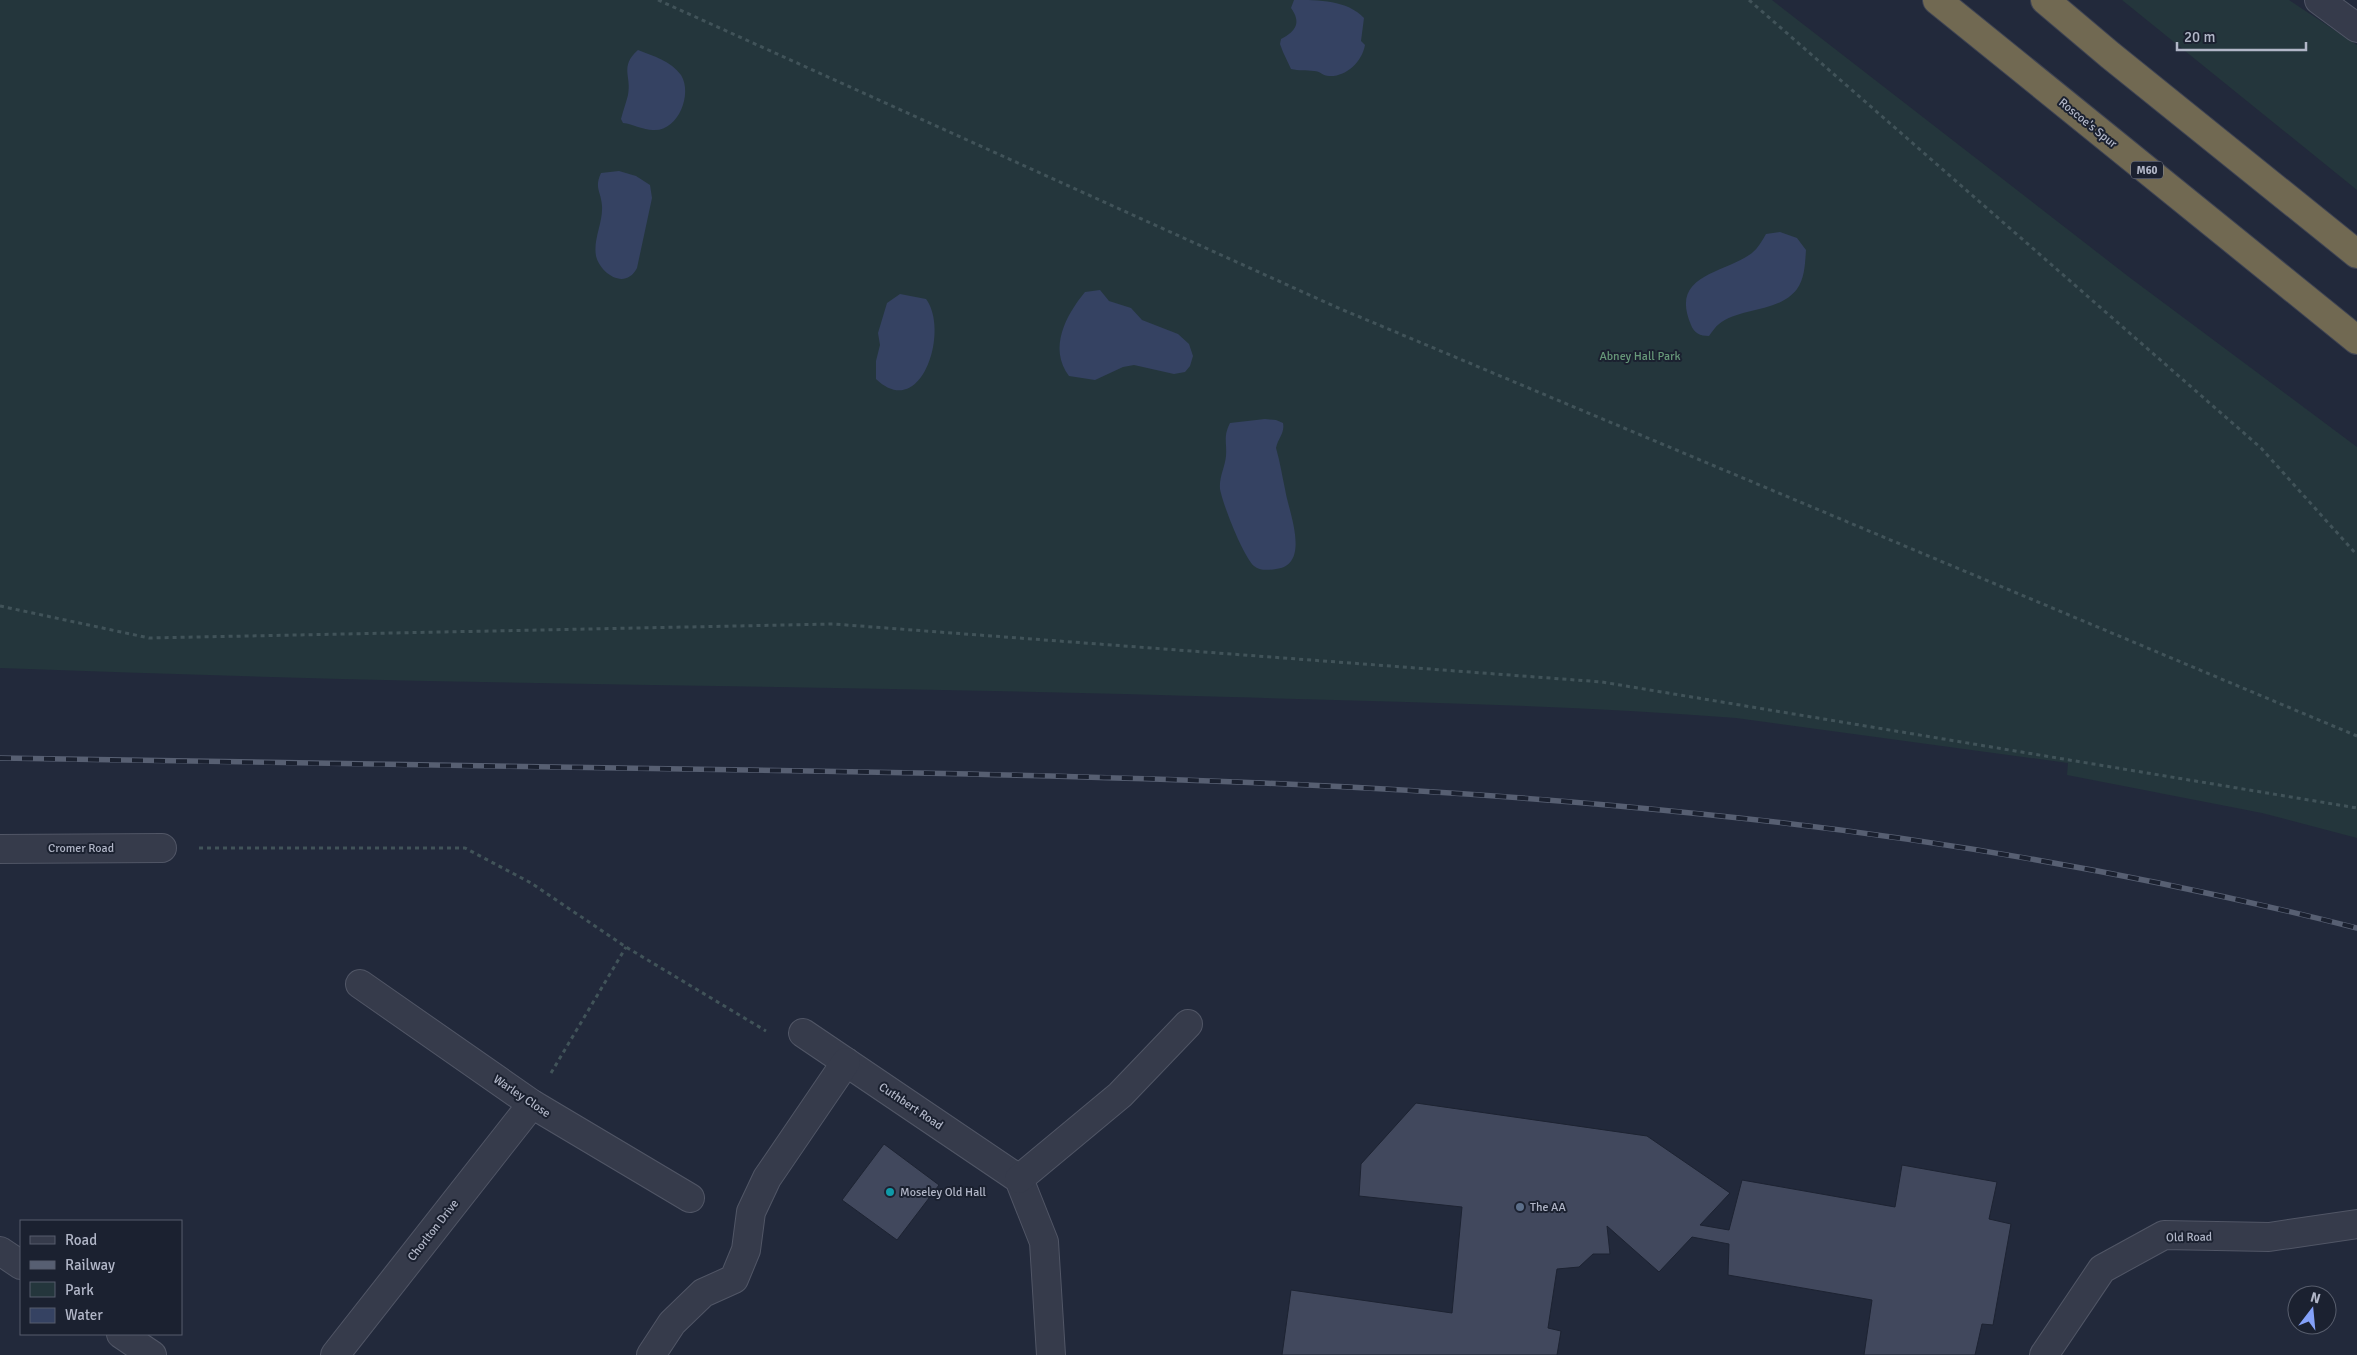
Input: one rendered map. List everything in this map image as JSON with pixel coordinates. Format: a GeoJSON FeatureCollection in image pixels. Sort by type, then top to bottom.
{"type":"FeatureCollection","features":[{"type":"Feature","properties":{"kind":"highway","name":"Roscoe's Spur"},"geometry":{"type":"LineString","coordinates":[[1937,0],[2357,340]]}},
{"type":"Feature","properties":{"kind":"highway"},"geometry":{"type":"LineString","coordinates":[[2045,0],[2110,55],[2357,254]]}},
{"type":"Feature","properties":{"kind":"street"},"geometry":{"type":"LineString","coordinates":[[2319,0],[2357,28]]}},
{"type":"Feature","properties":{"kind":"street","name":"Cromer Road"},"geometry":{"type":"LineString","coordinates":[[0,849],[162,848]]}},
{"type":"Feature","properties":{"kind":"street","name":"Warley Close"},"geometry":{"type":"LineString","coordinates":[[360,984],[532,1104],[690,1198]]}},
{"type":"Feature","properties":{"kind":"street"},"geometry":{"type":"LineString","coordinates":[[1051,1355],[1044,1242],[1020,1179],[1120,1095],[1188,1024]]}},
{"type":"Feature","properties":{"kind":"street","name":"Cuthbert Road"},"geometry":{"type":"LineString","coordinates":[[803,1033],[1020,1179]]}},
{"type":"Feature","properties":{"kind":"street"},"geometry":{"type":"LineString","coordinates":[[651,1355],[672,1323],[703,1293],[734,1279],[746,1250],[751,1212],[767,1178],[846,1062]]}},
{"type":"Feature","properties":{"kind":"street","name":"Chorlton Drive"},"geometry":{"type":"LineString","coordinates":[[335,1355],[532,1104]]}},
{"type":"Feature","properties":{"kind":"street","name":"Old Road"},"geometry":{"type":"LineString","coordinates":[[2044,1355],[2102,1269],[2164,1235],[2269,1237],[2357,1224]]}},
{"type":"Feature","properties":{"kind":"street"},"geometry":{"type":"LineString","coordinates":[[0,1251],[20,1264]]}},
{"type":"Feature","properties":{"kind":"street"},"geometry":{"type":"LineString","coordinates":[[122,1335],[152,1355]]}},
{"type":"Feature","properties":{"kind":"path"},"geometry":{"type":"LineString","coordinates":[[658,0],[1336,307],[2357,736]]}},
{"type":"Feature","properties":{"kind":"path"},"geometry":{"type":"LineString","coordinates":[[1749,0],[2261,448],[2357,555]]}},
{"type":"Feature","properties":{"kind":"path"},"geometry":{"type":"LineString","coordinates":[[0,606],[149,638],[833,624],[1602,682],[2357,808]]}},
{"type":"Feature","properties":{"kind":"path"},"geometry":{"type":"LineString","coordinates":[[162,848],[465,848],[531,883],[626,947],[782,1040],[803,1033]]}},
{"type":"Feature","properties":{"kind":"path"},"geometry":{"type":"LineString","coordinates":[[532,1104],[626,947]]}},
{"type":"Feature","properties":{"kind":"green space","name":"Abney Hall Park"},"geometry":{"type":"Polygon","coordinates":[[[0,0],[1772,0],[2129,277],[2357,447],[2357,838],[2262,813],[2067,775],[2068,763],[1736,718],[1547,707],[1357,701],[1030,692],[374,680],[0,668],[0,0]]]}},
{"type":"Feature","properties":{"kind":"green space"},"geometry":{"type":"Polygon","coordinates":[[[2122,0],[2289,0],[2357,45],[2357,190],[2122,0]]]}},
{"type":"Feature","properties":{"kind":"water"},"geometry":{"type":"Polygon","coordinates":[[[1294,0],[1341,4],[1364,18],[1361,41],[1365,45],[1357,63],[1347,71],[1335,76],[1325,75],[1316,71],[1291,69],[1280,44],[1281,39],[1291,33],[1296,26],[1296,18],[1291,8],[1294,0]]]}},
{"type":"Feature","properties":{"kind":"water"},"geometry":{"type":"Polygon","coordinates":[[[638,50],[661,59],[672,66],[681,75],[684,83],[684,101],[681,110],[670,125],[662,129],[646,129],[623,123],[621,119],[629,88],[627,72],[629,62],[638,50]]]}},
{"type":"Feature","properties":{"kind":"water"},"geometry":{"type":"Polygon","coordinates":[[[619,171],[636,176],[650,185],[652,198],[637,268],[632,275],[620,279],[602,268],[598,262],[595,250],[602,212],[598,186],[599,178],[601,173],[619,171]]]}},
{"type":"Feature","properties":{"kind":"water"},"geometry":{"type":"Polygon","coordinates":[[[1780,232],[1797,238],[1806,250],[1803,275],[1797,289],[1780,302],[1728,319],[1718,325],[1709,336],[1700,335],[1696,332],[1692,328],[1686,308],[1687,295],[1693,285],[1752,253],[1766,234],[1780,232]]]}},
{"type":"Feature","properties":{"kind":"water"},"geometry":{"type":"Polygon","coordinates":[[[1100,290],[1109,301],[1131,308],[1142,320],[1178,334],[1189,344],[1193,356],[1190,366],[1185,372],[1174,374],[1134,365],[1123,367],[1095,380],[1069,376],[1060,354],[1062,332],[1066,321],[1085,292],[1100,290]]]}},
{"type":"Feature","properties":{"kind":"water"},"geometry":{"type":"Polygon","coordinates":[[[900,294],[926,299],[933,313],[935,331],[933,350],[927,367],[918,381],[906,389],[892,389],[876,379],[876,361],[880,345],[878,333],[887,303],[900,294]]]}},
{"type":"Feature","properties":{"kind":"water"},"geometry":{"type":"Polygon","coordinates":[[[1265,419],[1283,423],[1283,430],[1276,448],[1295,535],[1293,558],[1287,565],[1267,570],[1254,566],[1244,552],[1234,530],[1220,489],[1226,456],[1226,436],[1230,423],[1265,419]]]}},
{"type":"Feature","properties":{"kind":"building"},"geometry":{"type":"Polygon","coordinates":[[[1416,1103],[1647,1136],[1730,1193],[1700,1225],[1729,1230],[1742,1180],[1895,1207],[1902,1165],[1997,1182],[1989,1219],[2011,1224],[1993,1325],[1982,1324],[1975,1355],[1864,1355],[1872,1300],[1728,1275],[1729,1244],[1692,1237],[1659,1272],[1607,1226],[1610,1254],[1593,1254],[1579,1267],[1557,1269],[1548,1328],[1561,1331],[1557,1355],[1282,1355],[1291,1290],[1452,1313],[1462,1207],[1359,1196],[1361,1164],[1416,1103]]]}},
{"type":"Feature","properties":{"kind":"building","name":"Moseley Old Hall"},"geometry":{"type":"Polygon","coordinates":[[[884,1144],[939,1185],[897,1240],[842,1200],[884,1144]]]}},
{"type":"Feature","properties":{"kind":"railway"},"geometry":{"type":"LineString","coordinates":[[0,758],[1032,775],[1367,788],[1590,803],[1784,823],[2031,859],[2276,908],[2357,928]]}},
{"type":"Feature","properties":{"kind":"place","name":"Moseley Old Hall"},"geometry":{"type":"Point","coordinates":[890,1192]}},
{"type":"Feature","properties":{"kind":"place","name":"The AA"},"geometry":{"type":"Point","coordinates":[1520,1207]}}]}
